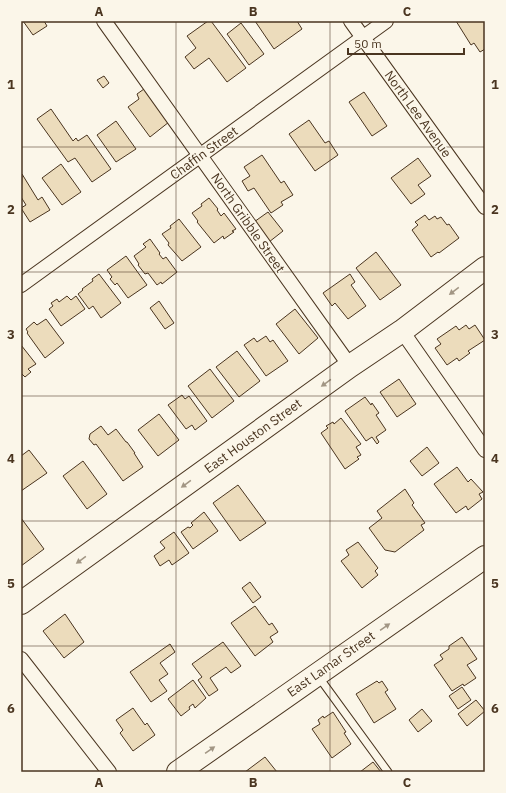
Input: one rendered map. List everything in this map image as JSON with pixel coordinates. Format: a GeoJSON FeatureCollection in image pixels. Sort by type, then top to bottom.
{"type":"FeatureCollection","features":[{"type":"Feature","properties":{"kind":"main road","name":"East Houston Street"},"geometry":{"type":"LineString","coordinates":[[21,603],[350,366],[402,331],[485,268]]}},
{"type":"Feature","properties":{"kind":"main road","name":"East Lamar Street"},"geometry":{"type":"LineString","coordinates":[[178,772],[485,556]]}},
{"type":"Feature","properties":{"kind":"street","name":"North Gribble Street"},"geometry":{"type":"LineString","coordinates":[[104,21],[350,366]]}},
{"type":"Feature","properties":{"kind":"street","name":"North Lee Avenue"},"geometry":{"type":"LineString","coordinates":[[351,21],[485,207]]}},
{"type":"Feature","properties":{"kind":"street","name":"Chaffin Street"},"geometry":{"type":"LineString","coordinates":[[21,285],[386,21]]}},
{"type":"Feature","properties":{"kind":"street"},"geometry":{"type":"LineString","coordinates":[[402,331],[485,450]]}},
{"type":"Feature","properties":{"kind":"street"},"geometry":{"type":"LineString","coordinates":[[21,659],[110,772]]}},
{"type":"Feature","properties":{"kind":"lane"},"geometry":{"type":"LineString","coordinates":[[317,674],[388,772]]}},
{"type":"Feature","properties":{"kind":"building"},"geometry":{"type":"Polygon","coordinates":[[[23,21],[44,21],[47,26],[33,35],[23,21]]]}},
{"type":"Feature","properties":{"kind":"building"},"geometry":{"type":"Polygon","coordinates":[[[208,21],[211,21],[246,68],[227,82],[209,58],[194,69],[185,57],[196,48],[187,36],[208,21]]]}},
{"type":"Feature","properties":{"kind":"building"},"geometry":{"type":"Polygon","coordinates":[[[255,21],[297,21],[302,29],[274,49],[255,21]]]}},
{"type":"Feature","properties":{"kind":"building"},"geometry":{"type":"Polygon","coordinates":[[[456,21],[484,21],[485,49],[480,52],[474,43],[471,45],[456,21]]]}},
{"type":"Feature","properties":{"kind":"building"},"geometry":{"type":"Polygon","coordinates":[[[241,23],[264,54],[249,65],[227,34],[241,23]]]}},
{"type":"Feature","properties":{"kind":"building"},"geometry":{"type":"Polygon","coordinates":[[[104,76],[109,83],[103,88],[97,80],[104,76]]]}},
{"type":"Feature","properties":{"kind":"building"},"geometry":{"type":"Polygon","coordinates":[[[144,89],[169,122],[150,137],[128,107],[139,99],[137,94],[144,89]]]}},
{"type":"Feature","properties":{"kind":"building"},"geometry":{"type":"Polygon","coordinates":[[[364,92],[387,126],[372,136],[349,102],[364,92]]]}},
{"type":"Feature","properties":{"kind":"building"},"geometry":{"type":"Polygon","coordinates":[[[51,109],[73,141],[76,138],[78,141],[87,135],[111,169],[92,182],[75,158],[68,162],[37,119],[51,109]]]}},
{"type":"Feature","properties":{"kind":"building"},"geometry":{"type":"Polygon","coordinates":[[[309,120],[325,143],[329,141],[338,155],[315,171],[289,134],[309,120]]]}},
{"type":"Feature","properties":{"kind":"building"},"geometry":{"type":"Polygon","coordinates":[[[116,121],[136,149],[116,162],[97,135],[116,121]]]}},
{"type":"Feature","properties":{"kind":"building"},"geometry":{"type":"Polygon","coordinates":[[[262,155],[281,183],[284,181],[293,195],[281,202],[283,205],[271,213],[254,188],[248,191],[242,181],[250,176],[244,167],[262,155]]]}},
{"type":"Feature","properties":{"kind":"building"},"geometry":{"type":"Polygon","coordinates":[[[418,158],[431,176],[418,185],[425,194],[411,204],[391,178],[418,158]]]}},
{"type":"Feature","properties":{"kind":"building"},"geometry":{"type":"Polygon","coordinates":[[[61,164],[81,192],[62,205],[42,178],[61,164]]]}},
{"type":"Feature","properties":{"kind":"building"},"geometry":{"type":"Polygon","coordinates":[[[22,174],[38,200],[42,197],[50,210],[30,222],[21,208],[26,205],[21,197],[22,174]]]}},
{"type":"Feature","properties":{"kind":"building"},"geometry":{"type":"Polygon","coordinates":[[[209,198],[218,209],[217,210],[221,216],[224,213],[236,229],[224,239],[223,236],[214,243],[197,222],[198,221],[192,213],[202,206],[201,204],[209,198]]]}},
{"type":"Feature","properties":{"kind":"building"},"geometry":{"type":"Polygon","coordinates":[[[268,212],[283,231],[269,242],[254,222],[268,212]]]}},
{"type":"Feature","properties":{"kind":"building"},"geometry":{"type":"Polygon","coordinates":[[[425,215],[429,220],[435,216],[437,219],[441,217],[447,225],[449,224],[459,238],[431,257],[412,230],[418,225],[415,222],[425,215]]]}},
{"type":"Feature","properties":{"kind":"building"},"geometry":{"type":"Polygon","coordinates":[[[179,219],[201,247],[182,261],[168,245],[169,243],[162,234],[171,228],[170,226],[179,219]]]}},
{"type":"Feature","properties":{"kind":"building"},"geometry":{"type":"Polygon","coordinates":[[[150,239],[163,259],[166,257],[177,272],[162,284],[161,282],[157,285],[148,273],[145,274],[138,265],[139,264],[134,256],[146,247],[143,244],[150,239]]]}},
{"type":"Feature","properties":{"kind":"building"},"geometry":{"type":"Polygon","coordinates":[[[376,252],[401,285],[380,300],[356,268],[376,252]]]}},
{"type":"Feature","properties":{"kind":"building"},"geometry":{"type":"Polygon","coordinates":[[[126,256],[147,285],[128,298],[117,283],[115,285],[110,279],[112,277],[107,270],[126,256]]]}},
{"type":"Feature","properties":{"kind":"building"},"geometry":{"type":"Polygon","coordinates":[[[99,274],[121,303],[101,318],[93,306],[89,309],[78,294],[93,281],[92,279],[99,274]]]}},
{"type":"Feature","properties":{"kind":"building"},"geometry":{"type":"Polygon","coordinates":[[[350,274],[355,282],[351,285],[366,306],[348,319],[335,303],[332,306],[323,293],[350,274]]]}},
{"type":"Feature","properties":{"kind":"building"},"geometry":{"type":"Polygon","coordinates":[[[67,296],[71,300],[76,296],[85,309],[61,326],[49,309],[53,306],[51,303],[57,299],[59,302],[67,296]]]}},
{"type":"Feature","properties":{"kind":"building"},"geometry":{"type":"Polygon","coordinates":[[[159,301],[174,323],[165,329],[150,308],[159,301]]]}},
{"type":"Feature","properties":{"kind":"building"},"geometry":{"type":"Polygon","coordinates":[[[295,309],[318,338],[299,354],[276,324],[295,309]]]}},
{"type":"Feature","properties":{"kind":"building"},"geometry":{"type":"Polygon","coordinates":[[[46,319],[64,343],[45,358],[27,333],[28,332],[26,329],[34,322],[37,325],[46,319]]]}},
{"type":"Feature","properties":{"kind":"building"},"geometry":{"type":"Polygon","coordinates":[[[466,325],[469,329],[475,325],[485,340],[468,351],[470,353],[459,361],[457,358],[447,365],[435,348],[441,344],[437,339],[456,326],[459,330],[466,325]]]}},
{"type":"Feature","properties":{"kind":"building"},"geometry":{"type":"Polygon","coordinates":[[[266,336],[270,342],[273,340],[288,361],[266,376],[244,345],[254,338],[257,342],[266,336]]]}},
{"type":"Feature","properties":{"kind":"building"},"geometry":{"type":"Polygon","coordinates":[[[21,345],[36,364],[28,369],[31,372],[25,377],[22,374],[21,375],[21,345]]]}},
{"type":"Feature","properties":{"kind":"building"},"geometry":{"type":"Polygon","coordinates":[[[237,351],[260,381],[239,397],[216,367],[237,351]]]}},
{"type":"Feature","properties":{"kind":"building"},"geometry":{"type":"Polygon","coordinates":[[[210,369],[234,401],[212,418],[188,386],[210,369]]]}},
{"type":"Feature","properties":{"kind":"building"},"geometry":{"type":"Polygon","coordinates":[[[399,379],[416,404],[397,417],[380,392],[399,379]]]}},
{"type":"Feature","properties":{"kind":"building"},"geometry":{"type":"Polygon","coordinates":[[[182,395],[185,399],[189,396],[207,421],[195,430],[192,425],[186,429],[168,405],[182,395]]]}},
{"type":"Feature","properties":{"kind":"building"},"geometry":{"type":"Polygon","coordinates":[[[365,397],[371,405],[372,403],[379,413],[376,415],[386,430],[376,437],[379,442],[377,444],[372,437],[366,441],[345,411],[365,397]]]}},
{"type":"Feature","properties":{"kind":"building"},"geometry":{"type":"Polygon","coordinates":[[[159,414],[179,440],[158,456],[138,430],[159,414]]]}},
{"type":"Feature","properties":{"kind":"building"},"geometry":{"type":"Polygon","coordinates":[[[341,418],[361,444],[356,447],[361,455],[357,457],[359,459],[345,469],[321,433],[328,428],[326,426],[333,422],[334,424],[341,418]]]}},
{"type":"Feature","properties":{"kind":"building"},"geometry":{"type":"Polygon","coordinates":[[[101,426],[108,435],[116,429],[135,453],[143,467],[123,481],[96,444],[94,445],[89,439],[90,434],[101,426]]]}},
{"type":"Feature","properties":{"kind":"building"},"geometry":{"type":"Polygon","coordinates":[[[427,447],[439,463],[422,476],[410,461],[427,447]]]}},
{"type":"Feature","properties":{"kind":"building"},"geometry":{"type":"Polygon","coordinates":[[[29,450],[47,473],[21,491],[21,456],[29,450]]]}},
{"type":"Feature","properties":{"kind":"building"},"geometry":{"type":"Polygon","coordinates":[[[83,461],[107,494],[87,509],[63,476],[83,461]]]}},
{"type":"Feature","properties":{"kind":"building"},"geometry":{"type":"Polygon","coordinates":[[[457,467],[468,482],[471,479],[483,492],[479,494],[482,499],[468,510],[466,506],[456,513],[434,484],[457,467]]]}},
{"type":"Feature","properties":{"kind":"building"},"geometry":{"type":"Polygon","coordinates":[[[238,485],[266,523],[240,541],[213,503],[238,485]]]}},
{"type":"Feature","properties":{"kind":"building"},"geometry":{"type":"Polygon","coordinates":[[[405,489],[414,503],[412,505],[425,523],[421,525],[424,530],[395,552],[385,550],[369,528],[382,518],[377,511],[405,489]]]}},
{"type":"Feature","properties":{"kind":"building"},"geometry":{"type":"Polygon","coordinates":[[[204,512],[218,531],[193,549],[181,532],[188,527],[190,528],[193,525],[191,523],[204,512]]]}},
{"type":"Feature","properties":{"kind":"building"},"geometry":{"type":"Polygon","coordinates":[[[21,518],[44,549],[21,566],[21,518]]]}},
{"type":"Feature","properties":{"kind":"building"},"geometry":{"type":"Polygon","coordinates":[[[174,532],[189,553],[172,565],[169,560],[160,566],[154,556],[165,548],[160,542],[174,532]]]}},
{"type":"Feature","properties":{"kind":"building"},"geometry":{"type":"Polygon","coordinates":[[[358,542],[378,568],[375,571],[378,575],[362,588],[341,561],[349,555],[346,550],[358,542]]]}},
{"type":"Feature","properties":{"kind":"building"},"geometry":{"type":"Polygon","coordinates":[[[250,582],[261,597],[253,603],[242,588],[250,582]]]}},
{"type":"Feature","properties":{"kind":"building"},"geometry":{"type":"Polygon","coordinates":[[[255,606],[269,625],[272,623],[278,632],[270,637],[273,642],[255,656],[231,623],[255,606]]]}},
{"type":"Feature","properties":{"kind":"building"},"geometry":{"type":"Polygon","coordinates":[[[65,614],[84,642],[64,658],[43,631],[65,614]]]}},
{"type":"Feature","properties":{"kind":"building"},"geometry":{"type":"Polygon","coordinates":[[[462,637],[477,659],[467,665],[476,678],[464,686],[463,684],[452,691],[434,665],[443,659],[440,655],[449,649],[449,646],[462,637]]]}},
{"type":"Feature","properties":{"kind":"building"},"geometry":{"type":"Polygon","coordinates":[[[223,642],[241,666],[231,673],[226,667],[210,678],[218,690],[209,696],[198,680],[202,677],[192,664],[223,642]]]}},
{"type":"Feature","properties":{"kind":"building"},"geometry":{"type":"Polygon","coordinates":[[[170,644],[175,652],[160,663],[168,674],[159,680],[167,691],[151,702],[130,672],[170,644]]]}},
{"type":"Feature","properties":{"kind":"building"},"geometry":{"type":"Polygon","coordinates":[[[193,680],[206,698],[195,708],[193,704],[189,707],[190,709],[181,716],[168,699],[193,680]]]}},
{"type":"Feature","properties":{"kind":"building"},"geometry":{"type":"Polygon","coordinates":[[[377,681],[379,683],[382,681],[388,690],[385,692],[396,709],[374,723],[356,694],[377,681]]]}},
{"type":"Feature","properties":{"kind":"building"},"geometry":{"type":"Polygon","coordinates":[[[462,687],[471,700],[458,709],[449,696],[462,687]]]}},
{"type":"Feature","properties":{"kind":"building"},"geometry":{"type":"Polygon","coordinates":[[[476,700],[485,711],[467,726],[458,714],[476,700]]]}},
{"type":"Feature","properties":{"kind":"building"},"geometry":{"type":"Polygon","coordinates":[[[133,708],[145,725],[147,723],[155,735],[133,751],[120,733],[123,730],[116,720],[133,708]]]}},
{"type":"Feature","properties":{"kind":"building"},"geometry":{"type":"Polygon","coordinates":[[[422,709],[432,721],[418,732],[409,720],[422,709]]]}},
{"type":"Feature","properties":{"kind":"building"},"geometry":{"type":"Polygon","coordinates":[[[333,712],[346,732],[344,733],[351,744],[332,758],[312,729],[320,724],[318,720],[333,712]]]}},
{"type":"Feature","properties":{"kind":"building"},"geometry":{"type":"Polygon","coordinates":[[[265,757],[277,772],[245,772],[265,757]]]}},
{"type":"Feature","properties":{"kind":"building"},"geometry":{"type":"Polygon","coordinates":[[[373,762],[381,772],[360,772],[373,762]]]}}]}
